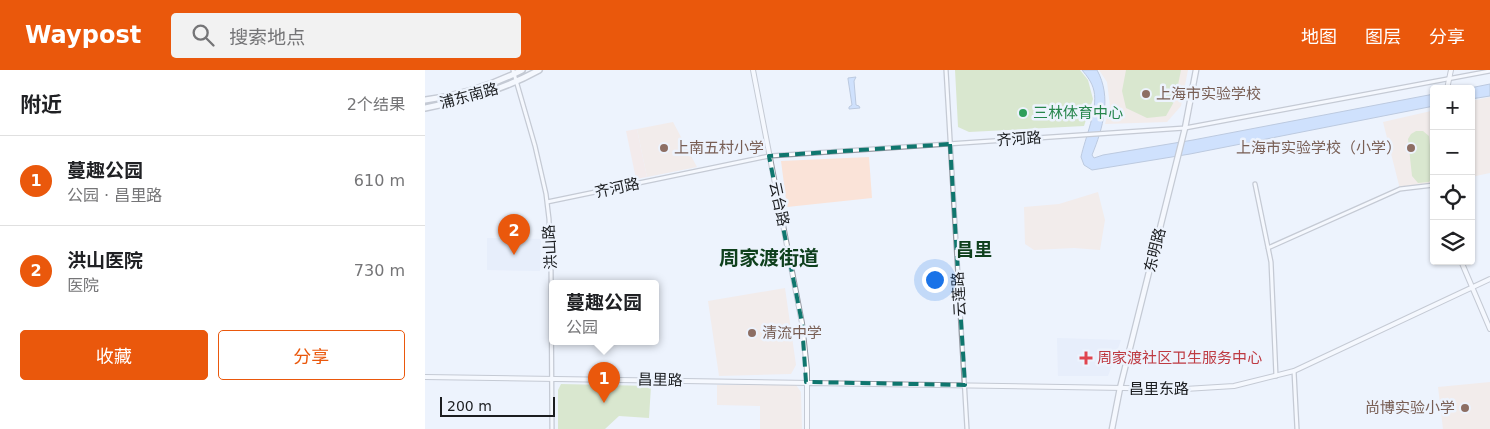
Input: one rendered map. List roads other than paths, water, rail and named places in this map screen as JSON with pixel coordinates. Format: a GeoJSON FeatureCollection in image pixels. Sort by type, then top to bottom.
{"type":"FeatureCollection","features":[{"type":"Feature","properties":{"kind":"main road","name":"浦东南路"},"geometry":{"type":"LineString","coordinates":[[425,100],[451,97],[481,88],[522,70]]}},
{"type":"Feature","properties":{"kind":"main road","name":"浦东南路"},"geometry":{"type":"LineString","coordinates":[[425,108],[480,96],[516,82],[539,70]]}},
{"type":"Feature","properties":{"kind":"main road","name":"东明路"},"geometry":{"type":"LineString","coordinates":[[1112,429],[1120,388],[1183,138],[1196,70]]}},
{"type":"Feature","properties":{"kind":"street","name":"云台路"},"geometry":{"type":"LineString","coordinates":[[753,70],[802,324],[807,370],[807,429]]}},
{"type":"Feature","properties":{"kind":"street","name":"云莲路"},"geometry":{"type":"LineString","coordinates":[[946,70],[967,429]]}},
{"type":"Feature","properties":{"kind":"street"},"geometry":{"type":"LineString","coordinates":[[1448,85],[1451,70]]}},
{"type":"Feature","properties":{"kind":"street","name":"齐河路"},"geometry":{"type":"LineString","coordinates":[[547,202],[769,156],[1185,128],[1490,71]]}},
{"type":"Feature","properties":{"kind":"street","name":"洪山路"},"geometry":{"type":"LineString","coordinates":[[514,72],[528,118],[547,202],[551,280]]}},
{"type":"Feature","properties":{"kind":"street"},"geometry":{"type":"LineString","coordinates":[[1255,184],[1271,262],[1276,376]]}},
{"type":"Feature","properties":{"kind":"street"},"geometry":{"type":"LineString","coordinates":[[1268,248],[1399,189],[1430,185]]}},
{"type":"Feature","properties":{"kind":"street"},"geometry":{"type":"LineString","coordinates":[[1463,265],[1490,329]]}},
{"type":"Feature","properties":{"kind":"street","name":"昌里东路"},"geometry":{"type":"LineString","coordinates":[[806,382],[1185,389],[1224,388],[1295,371],[1490,279]]}},
{"type":"Feature","properties":{"kind":"street","name":"洪山路"},"geometry":{"type":"LineString","coordinates":[[552,345],[552,429]]}},
{"type":"Feature","properties":{"kind":"street"},"geometry":{"type":"LineString","coordinates":[[1295,371],[1297,429]]}},
{"type":"Feature","properties":{"kind":"street","name":"昌里路"},"geometry":{"type":"LineString","coordinates":[[425,377],[806,382]]}},
{"type":"Feature","properties":{"kind":"water"},"geometry":{"type":"Polygon","coordinates":[[[1082,70],[1097,70],[1102,80],[1105,102],[1100,134],[1092,155],[1094,158],[1430,95],[1430,107],[1190,154],[1092,170],[1084,165],[1081,157],[1093,115],[1095,98],[1092,85],[1082,70]]]}},
{"type":"Feature","properties":{"kind":"water"},"geometry":{"type":"Polygon","coordinates":[[[856,77],[854,81],[856,105],[860,108],[849,109],[852,105],[848,78],[856,77]]]}},
{"type":"Feature","properties":{"kind":"water"},"geometry":{"type":"Polygon","coordinates":[[[1490,84],[1490,96],[1475,98],[1475,87],[1490,84]]]}},
{"type":"Feature","properties":{"kind":"place","name":"上海市实验学校"},"geometry":{"type":"Point","coordinates":[1146,94]}},
{"type":"Feature","properties":{"kind":"place","name":"三林体育中心"},"geometry":{"type":"Point","coordinates":[1023,113]}},
{"type":"Feature","properties":{"kind":"place","name":"上南五村小学"},"geometry":{"type":"Point","coordinates":[664,148]}},
{"type":"Feature","properties":{"kind":"place","name":"上海市实验学校（小学）"},"geometry":{"type":"Point","coordinates":[1411,148]}},
{"type":"Feature","properties":{"kind":"place","name":"洪山医院"},"geometry":{"type":"Point","coordinates":[514,255]}},
{"type":"Feature","properties":{"kind":"place","name":"清流中学"},"geometry":{"type":"Point","coordinates":[752,333]}},
{"type":"Feature","properties":{"kind":"place","name":"周家渡社区卫生服务中心"},"geometry":{"type":"Point","coordinates":[1086,358]}},
{"type":"Feature","properties":{"kind":"place","name":"蔓趣公园"},"geometry":{"type":"Point","coordinates":[604,403]}},
{"type":"Feature","properties":{"kind":"place","name":"尚博实验小学"},"geometry":{"type":"Point","coordinates":[1465,408]}},
{"type":"Feature","properties":{"kind":"district","name":"昌里"},"geometry":{"type":"Point","coordinates":[974,250]}},
{"type":"Feature","properties":{"kind":"district","name":"周家渡街道"},"geometry":{"type":"Point","coordinates":[769,258]}}]}
